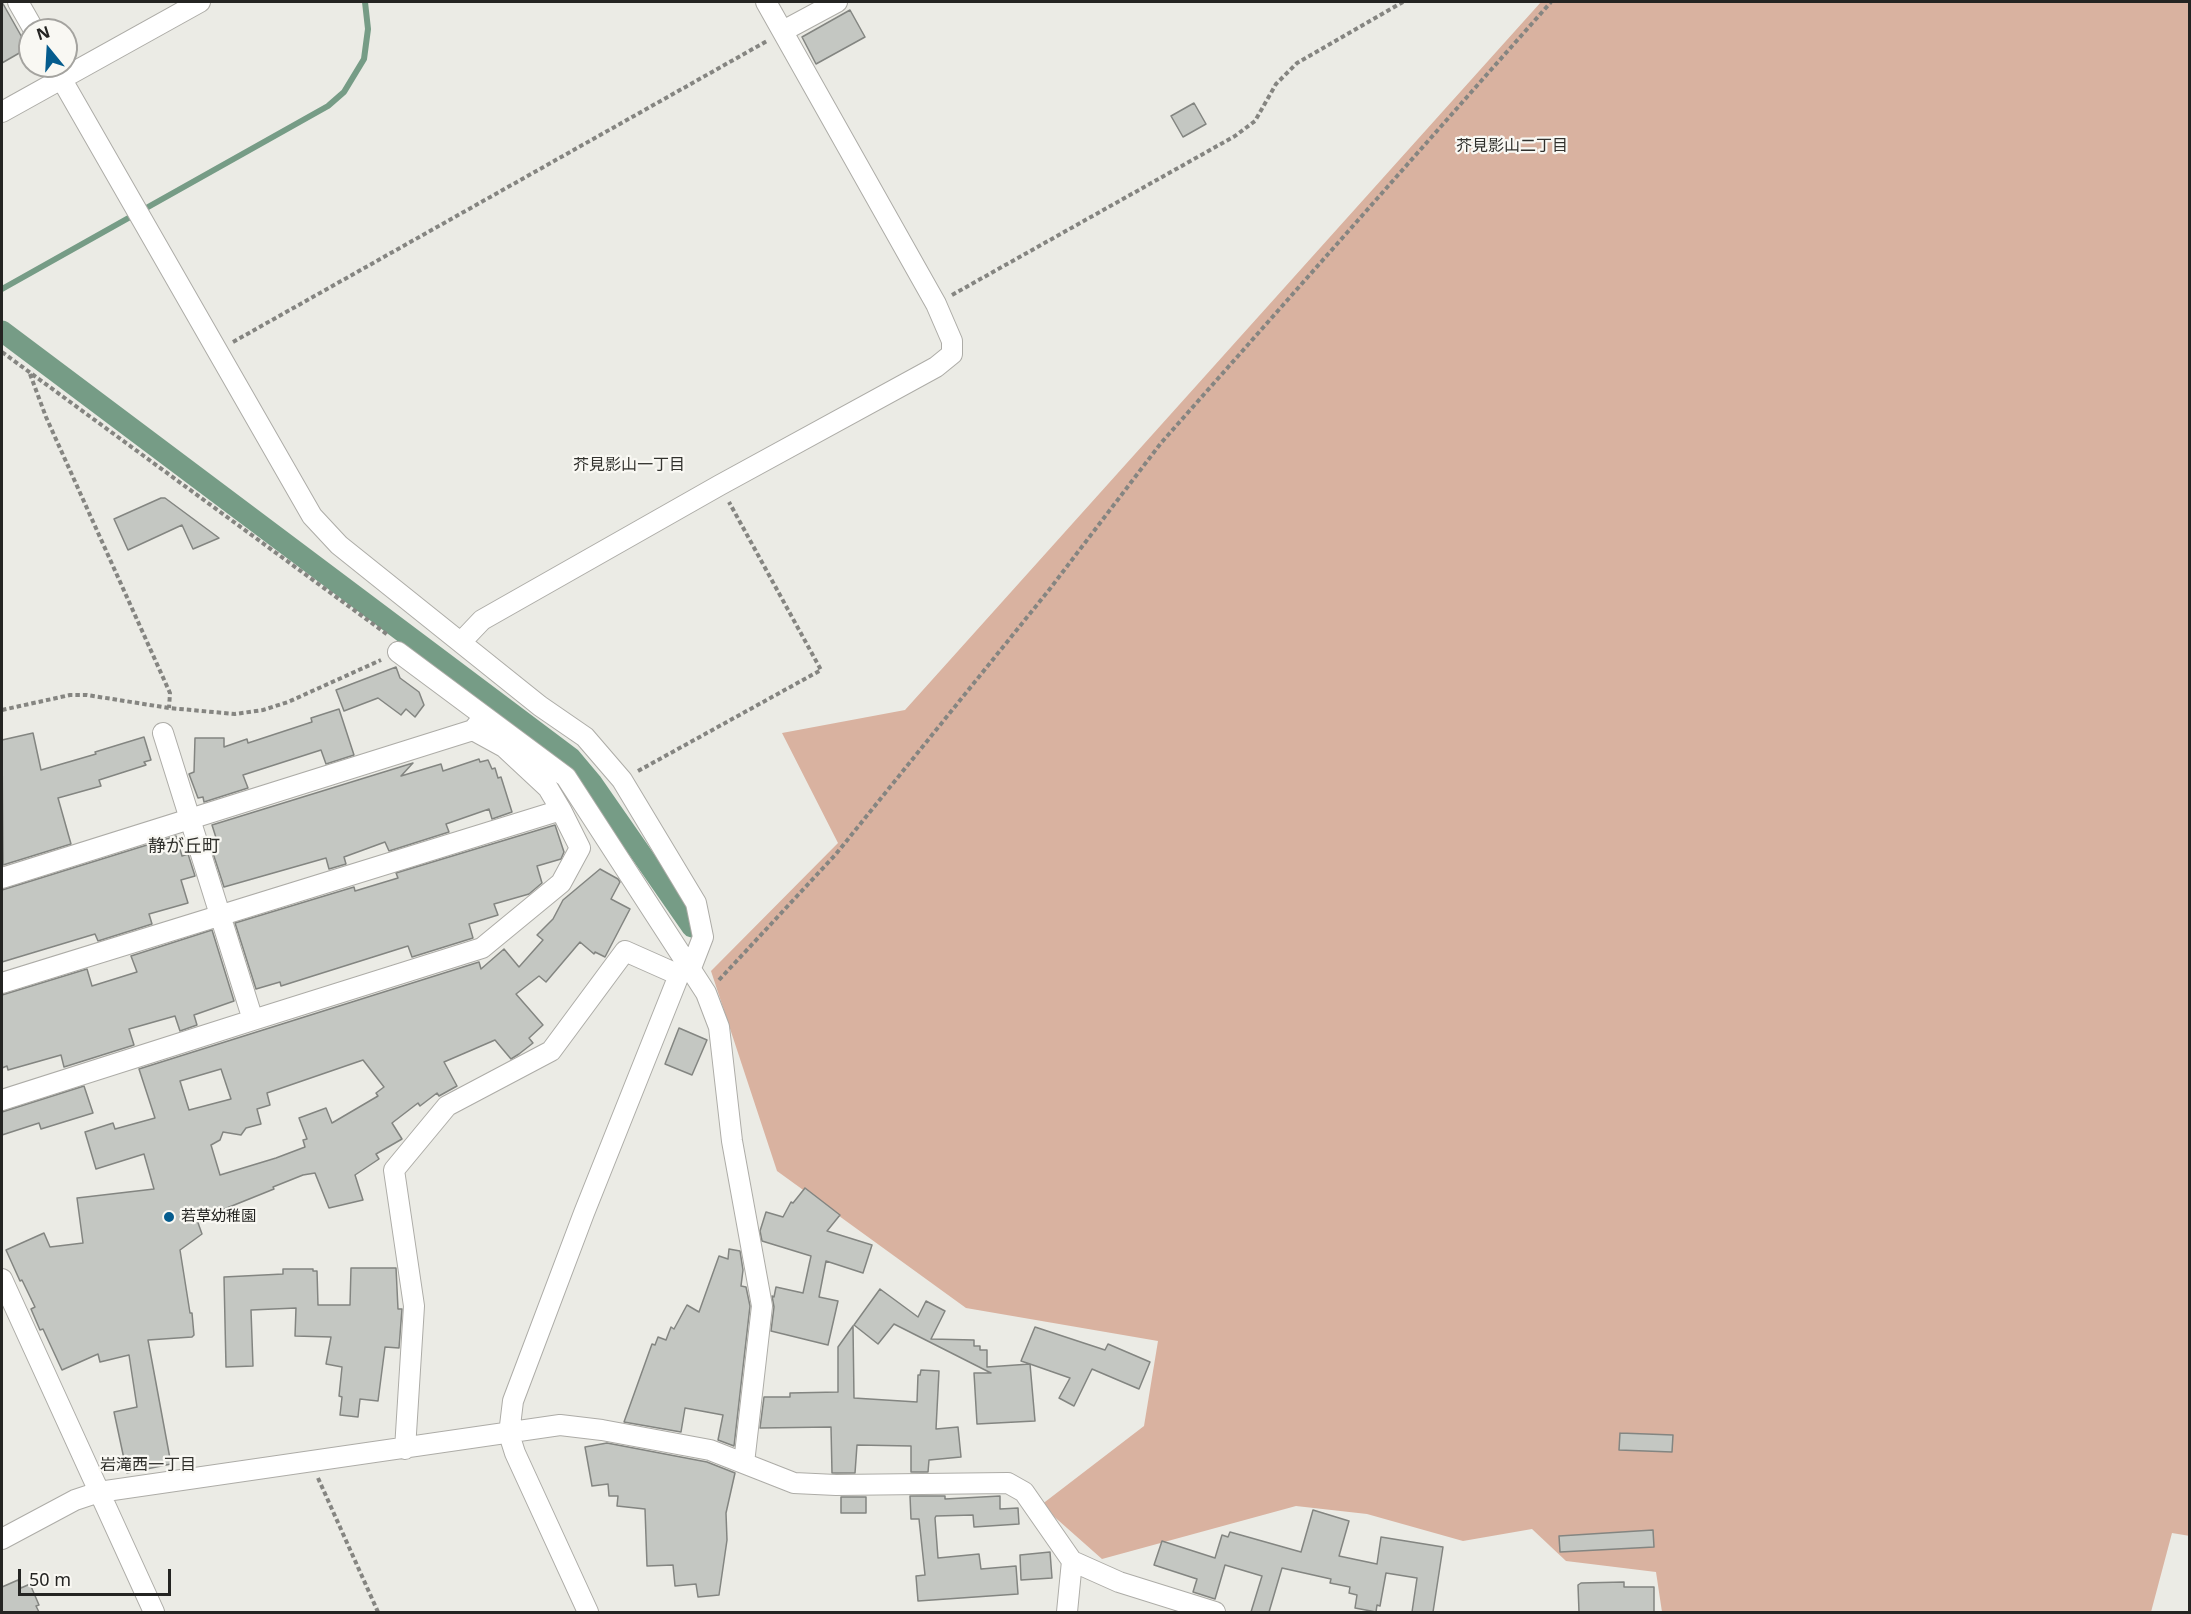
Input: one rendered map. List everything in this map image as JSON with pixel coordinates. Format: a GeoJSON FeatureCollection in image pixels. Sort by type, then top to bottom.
{"type":"FeatureCollection","features":[{"type":"Feature","properties":{"kind":"street"},"geometry":{"type":"LineString","coordinates":[[18,2],[27,18]]}},
{"type":"Feature","properties":{"kind":"street"},"geometry":{"type":"LineString","coordinates":[[78,63],[200,2]]}},
{"type":"Feature","properties":{"kind":"street"},"geometry":{"type":"LineString","coordinates":[[462,641],[483,620],[720,485],[936,367],[952,354],[952,341],[936,304],[766,2]]}},
{"type":"Feature","properties":{"kind":"street"},"geometry":{"type":"LineString","coordinates":[[783,32],[837,2]]}},
{"type":"Feature","properties":{"kind":"street"},"geometry":{"type":"LineString","coordinates":[[2,112],[51,78]]}},
{"type":"Feature","properties":{"kind":"street"},"geometry":{"type":"LineString","coordinates":[[61,78],[219,350],[312,516],[339,545],[462,641],[540,706],[585,737],[622,780],[696,903],[704,937],[685,972],[584,1213],[513,1401],[509,1434],[515,1452],[588,1612]]}},
{"type":"Feature","properties":{"kind":"street"},"geometry":{"type":"LineString","coordinates":[[2,1101],[482,948],[561,883],[580,848],[548,788],[479,722],[398,652]]}},
{"type":"Feature","properties":{"kind":"street"},"geometry":{"type":"LineString","coordinates":[[479,722],[567,777],[685,972],[706,993],[719,1027],[732,1141],[762,1306],[744,1463]]}},
{"type":"Feature","properties":{"kind":"street"},"geometry":{"type":"LineString","coordinates":[[2,878],[190,819],[479,722]]}},
{"type":"Feature","properties":{"kind":"street"},"geometry":{"type":"LineString","coordinates":[[163,732],[253,1020]]}},
{"type":"Feature","properties":{"kind":"street"},"geometry":{"type":"LineString","coordinates":[[2,983],[561,810]]}},
{"type":"Feature","properties":{"kind":"street"},"geometry":{"type":"LineString","coordinates":[[405,1449],[414,1306],[394,1170],[447,1106],[551,1051],[625,951],[685,972]]}},
{"type":"Feature","properties":{"kind":"street"},"geometry":{"type":"LineString","coordinates":[[2,1279],[154,1612]]}},
{"type":"Feature","properties":{"kind":"street"},"geometry":{"type":"LineString","coordinates":[[2,1539],[75,1500],[99,1492],[560,1425],[602,1430],[710,1450],[794,1483],[836,1485],[1008,1483],[1024,1492],[1072,1561],[1119,1582],[1215,1612]]}},
{"type":"Feature","properties":{"kind":"street"},"geometry":{"type":"LineString","coordinates":[[1067,1612],[1072,1561]]}},
{"type":"Feature","properties":{"kind":"path"},"geometry":{"type":"LineString","coordinates":[[936,304],[1235,136],[1255,121],[1276,84],[1297,63],[1403,2]]}},
{"type":"Feature","properties":{"kind":"path"},"geometry":{"type":"LineString","coordinates":[[706,993],[836,854],[1049,590],[1161,443],[1551,2]]}},
{"type":"Feature","properties":{"kind":"path"},"geometry":{"type":"LineString","coordinates":[[219,350],[783,32]]}},
{"type":"Feature","properties":{"kind":"path"},"geometry":{"type":"LineString","coordinates":[[2,352],[398,642],[398,652],[288,702],[263,710],[235,714],[169,708],[87,695],[70,695],[2,710]]}},
{"type":"Feature","properties":{"kind":"path"},"geometry":{"type":"LineString","coordinates":[[30,373],[46,417],[170,693],[169,708]]}},
{"type":"Feature","properties":{"kind":"path"},"geometry":{"type":"LineString","coordinates":[[622,780],[821,670],[720,485]]}},
{"type":"Feature","properties":{"kind":"path"},"geometry":{"type":"LineString","coordinates":[[310,1461],[378,1612]]}},
{"type":"Feature","properties":{"kind":"shaded area"},"geometry":{"type":"Polygon","coordinates":[[[1541,2],[2189,2],[2190,1536],[2172,1533],[2151,1612],[1662,1612],[1656,1572],[1566,1561],[1532,1529],[1463,1541],[1367,1514],[1296,1506],[1102,1559],[1041,1505],[1144,1426],[1158,1341],[966,1308],[777,1171],[711,971],[838,843],[782,733],[905,710],[1541,2]]]}},
{"type":"Feature","properties":{"kind":"building"},"geometry":{"type":"Polygon","coordinates":[[[2,2],[18,30],[18,54],[2,63],[2,2]]]}},
{"type":"Feature","properties":{"kind":"building"},"geometry":{"type":"Polygon","coordinates":[[[850,10],[865,37],[816,64],[802,37],[850,10]]]}},
{"type":"Feature","properties":{"kind":"building"},"geometry":{"type":"Polygon","coordinates":[[[1194,103],[1206,124],[1183,137],[1171,116],[1194,103]]]}},
{"type":"Feature","properties":{"kind":"building"},"geometry":{"type":"Polygon","coordinates":[[[165,498],[219,538],[193,549],[182,525],[128,550],[114,519],[165,498]]]}},
{"type":"Feature","properties":{"kind":"building"},"geometry":{"type":"Polygon","coordinates":[[[396,667],[400,678],[419,692],[424,705],[415,717],[406,709],[401,715],[378,698],[344,711],[336,690],[396,667]]]}},
{"type":"Feature","properties":{"kind":"building"},"geometry":{"type":"Polygon","coordinates":[[[339,709],[354,755],[326,764],[321,750],[243,775],[248,788],[204,802],[203,797],[198,798],[189,774],[194,772],[195,738],[224,738],[224,747],[247,739],[248,743],[312,722],[311,718],[339,709]]]}},
{"type":"Feature","properties":{"kind":"building"},"geometry":{"type":"Polygon","coordinates":[[[33,733],[41,770],[144,737],[151,760],[144,762],[146,765],[99,780],[101,786],[58,798],[71,844],[3,865],[2,740],[33,733]]]}},
{"type":"Feature","properties":{"kind":"building"},"geometry":{"type":"Polygon","coordinates":[[[479,759],[480,762],[488,760],[492,769],[495,768],[498,778],[501,777],[512,812],[492,819],[489,809],[446,824],[449,832],[389,851],[385,842],[344,857],[346,864],[329,869],[326,858],[224,887],[211,847],[218,844],[212,825],[413,763],[401,776],[441,764],[443,771],[479,759]]]}},
{"type":"Feature","properties":{"kind":"building"},"geometry":{"type":"Polygon","coordinates":[[[555,825],[564,852],[561,859],[537,866],[542,883],[529,894],[494,904],[498,915],[469,924],[473,938],[412,957],[408,946],[281,986],[280,982],[256,989],[235,923],[354,887],[355,891],[398,878],[396,873],[555,825]]]}},
{"type":"Feature","properties":{"kind":"building"},"geometry":{"type":"Polygon","coordinates":[[[176,836],[182,856],[188,854],[195,876],[181,880],[188,903],[149,914],[152,924],[98,941],[95,934],[2,962],[2,890],[176,836]]]}},
{"type":"Feature","properties":{"kind":"building"},"geometry":{"type":"Polygon","coordinates":[[[600,869],[620,882],[611,899],[630,909],[605,957],[595,952],[594,954],[580,942],[546,982],[539,976],[516,994],[543,1025],[529,1038],[533,1043],[511,1059],[495,1040],[444,1062],[457,1086],[439,1096],[437,1093],[420,1106],[418,1103],[392,1123],[402,1139],[376,1154],[379,1159],[355,1175],[363,1200],[329,1208],[315,1173],[303,1175],[197,1220],[202,1234],[180,1250],[194,1335],[148,1340],[171,1464],[127,1473],[114,1412],[137,1407],[129,1355],[100,1362],[98,1354],[62,1370],[43,1329],[40,1330],[31,1309],[35,1307],[6,1250],[44,1233],[50,1247],[83,1243],[77,1198],[154,1189],[144,1154],[96,1169],[85,1132],[113,1123],[115,1129],[155,1118],[139,1069],[479,962],[481,969],[504,949],[519,967],[543,940],[537,935],[553,919],[563,900],[600,869]],[[363,1060],[267,1093],[270,1105],[257,1109],[261,1124],[246,1128],[241,1135],[223,1132],[220,1140],[211,1145],[220,1175],[305,1147],[303,1140],[307,1139],[299,1118],[326,1108],[332,1123],[378,1096],[376,1093],[384,1087],[363,1060]],[[221,1069],[180,1081],[189,1110],[231,1099],[221,1069]]]}},
{"type":"Feature","properties":{"kind":"building"},"geometry":{"type":"Polygon","coordinates":[[[212,930],[234,1001],[194,1015],[197,1025],[180,1031],[175,1016],[129,1029],[134,1045],[64,1067],[61,1055],[8,1070],[7,1066],[2,1068],[2,995],[87,969],[92,986],[137,972],[131,956],[212,930]]]}},
{"type":"Feature","properties":{"kind":"building"},"geometry":{"type":"Polygon","coordinates":[[[679,1028],[707,1040],[692,1075],[665,1064],[679,1028]]]}},
{"type":"Feature","properties":{"kind":"building"},"geometry":{"type":"Polygon","coordinates":[[[84,1086],[93,1113],[41,1129],[39,1123],[2,1135],[2,1112],[84,1086]]]}},
{"type":"Feature","properties":{"kind":"building"},"geometry":{"type":"Polygon","coordinates":[[[805,1188],[840,1215],[827,1231],[872,1245],[863,1273],[826,1261],[819,1297],[838,1301],[828,1345],[771,1331],[774,1307],[772,1296],[774,1297],[776,1287],[803,1293],[811,1256],[762,1241],[760,1231],[766,1212],[783,1217],[791,1202],[793,1203],[805,1188]]]}},
{"type":"Feature","properties":{"kind":"building"},"geometry":{"type":"Polygon","coordinates":[[[729,1249],[740,1251],[743,1270],[741,1286],[746,1287],[750,1306],[734,1446],[718,1440],[723,1415],[685,1408],[681,1432],[624,1422],[652,1344],[655,1345],[658,1337],[666,1340],[671,1327],[674,1329],[687,1305],[699,1312],[719,1256],[728,1259],[729,1249]]]}},
{"type":"Feature","properties":{"kind":"building"},"geometry":{"type":"Polygon","coordinates":[[[351,1268],[396,1268],[398,1309],[402,1309],[399,1348],[385,1347],[378,1401],[360,1399],[358,1417],[340,1415],[342,1367],[326,1364],[331,1337],[295,1336],[296,1308],[251,1310],[253,1366],[226,1367],[224,1277],[283,1274],[283,1269],[313,1269],[317,1271],[318,1305],[350,1305],[351,1268]]]}},
{"type":"Feature","properties":{"kind":"building"},"geometry":{"type":"Polygon","coordinates":[[[880,1289],[918,1317],[926,1301],[945,1311],[931,1339],[974,1340],[974,1346],[980,1346],[980,1350],[987,1350],[987,1367],[1030,1364],[1035,1421],[977,1424],[974,1373],[991,1373],[894,1324],[878,1344],[854,1325],[880,1289]]]}},
{"type":"Feature","properties":{"kind":"building"},"geometry":{"type":"Polygon","coordinates":[[[853,1326],[854,1398],[917,1402],[918,1375],[921,1370],[939,1371],[936,1429],[958,1427],[961,1457],[929,1460],[928,1472],[911,1472],[911,1446],[857,1445],[855,1473],[832,1473],[831,1427],[760,1428],[764,1397],[790,1397],[790,1393],[838,1392],[838,1347],[853,1326]]]}},
{"type":"Feature","properties":{"kind":"building"},"geometry":{"type":"Polygon","coordinates":[[[1035,1327],[1105,1350],[1108,1344],[1150,1362],[1139,1389],[1092,1369],[1074,1406],[1059,1398],[1070,1378],[1021,1361],[1035,1327]]]}},
{"type":"Feature","properties":{"kind":"building"},"geometry":{"type":"Polygon","coordinates":[[[1620,1433],[1673,1435],[1672,1452],[1619,1450],[1620,1433]]]}},
{"type":"Feature","properties":{"kind":"building"},"geometry":{"type":"Polygon","coordinates":[[[607,1443],[707,1462],[735,1473],[726,1513],[727,1540],[719,1595],[698,1597],[696,1584],[675,1586],[673,1565],[647,1566],[645,1509],[617,1506],[618,1496],[609,1496],[608,1484],[592,1486],[585,1447],[607,1443]]]}},
{"type":"Feature","properties":{"kind":"building"},"geometry":{"type":"Polygon","coordinates":[[[910,1496],[945,1496],[945,1499],[1000,1496],[1000,1509],[1018,1508],[1019,1524],[974,1527],[973,1515],[936,1516],[935,1518],[938,1558],[979,1554],[981,1569],[1016,1566],[1018,1594],[918,1601],[916,1576],[925,1575],[919,1519],[911,1519],[910,1496]]]}},
{"type":"Feature","properties":{"kind":"building"},"geometry":{"type":"Polygon","coordinates":[[[841,1497],[866,1497],[866,1513],[841,1513],[841,1497]]]}},
{"type":"Feature","properties":{"kind":"building"},"geometry":{"type":"Polygon","coordinates":[[[1313,1510],[1349,1521],[1339,1556],[1377,1564],[1381,1537],[1443,1547],[1433,1612],[1412,1612],[1417,1578],[1386,1573],[1380,1606],[1377,1605],[1376,1612],[1355,1608],[1357,1595],[1349,1593],[1350,1587],[1330,1583],[1331,1579],[1282,1568],[1269,1612],[1251,1612],[1262,1576],[1225,1565],[1215,1599],[1193,1592],[1197,1579],[1154,1565],[1162,1541],[1215,1558],[1222,1535],[1228,1537],[1230,1532],[1301,1552],[1313,1510]]]}},
{"type":"Feature","properties":{"kind":"building"},"geometry":{"type":"Polygon","coordinates":[[[1653,1530],[1654,1547],[1560,1552],[1559,1536],[1653,1530]]]}},
{"type":"Feature","properties":{"kind":"building"},"geometry":{"type":"Polygon","coordinates":[[[1050,1552],[1052,1578],[1021,1580],[1020,1555],[1050,1552]]]}},
{"type":"Feature","properties":{"kind":"building"},"geometry":{"type":"Polygon","coordinates":[[[18,1580],[21,1588],[30,1584],[39,1605],[36,1606],[39,1612],[2,1612],[2,1587],[18,1580]]]}},
{"type":"Feature","properties":{"kind":"building"},"geometry":{"type":"Polygon","coordinates":[[[1624,1582],[1624,1587],[1654,1587],[1654,1612],[1579,1612],[1578,1585],[1581,1583],[1624,1582]]]}},
{"type":"Feature","properties":{"kind":"waterway"},"geometry":{"type":"LineString","coordinates":[[2,289],[328,106],[344,92],[364,59],[368,29],[365,2]]}},
{"type":"Feature","properties":{"kind":"waterway"},"geometry":{"type":"LineString","coordinates":[[2,331],[571,758],[592,783],[692,927]]}},
{"type":"Feature","properties":{"kind":"place","name":"若草幼稚園"},"geometry":{"type":"Point","coordinates":[169,1217]}},
{"type":"Feature","properties":{"kind":"district","name":"芥見影山二丁目"},"geometry":{"type":"Point","coordinates":[1512,146]}},
{"type":"Feature","properties":{"kind":"district","name":"芥見影山一丁目"},"geometry":{"type":"Point","coordinates":[629,465]}},
{"type":"Feature","properties":{"kind":"district","name":"静が丘町"},"geometry":{"type":"Point","coordinates":[184,847]}},
{"type":"Feature","properties":{"kind":"district","name":"岩滝西一丁目"},"geometry":{"type":"Point","coordinates":[148,1465]}}]}
